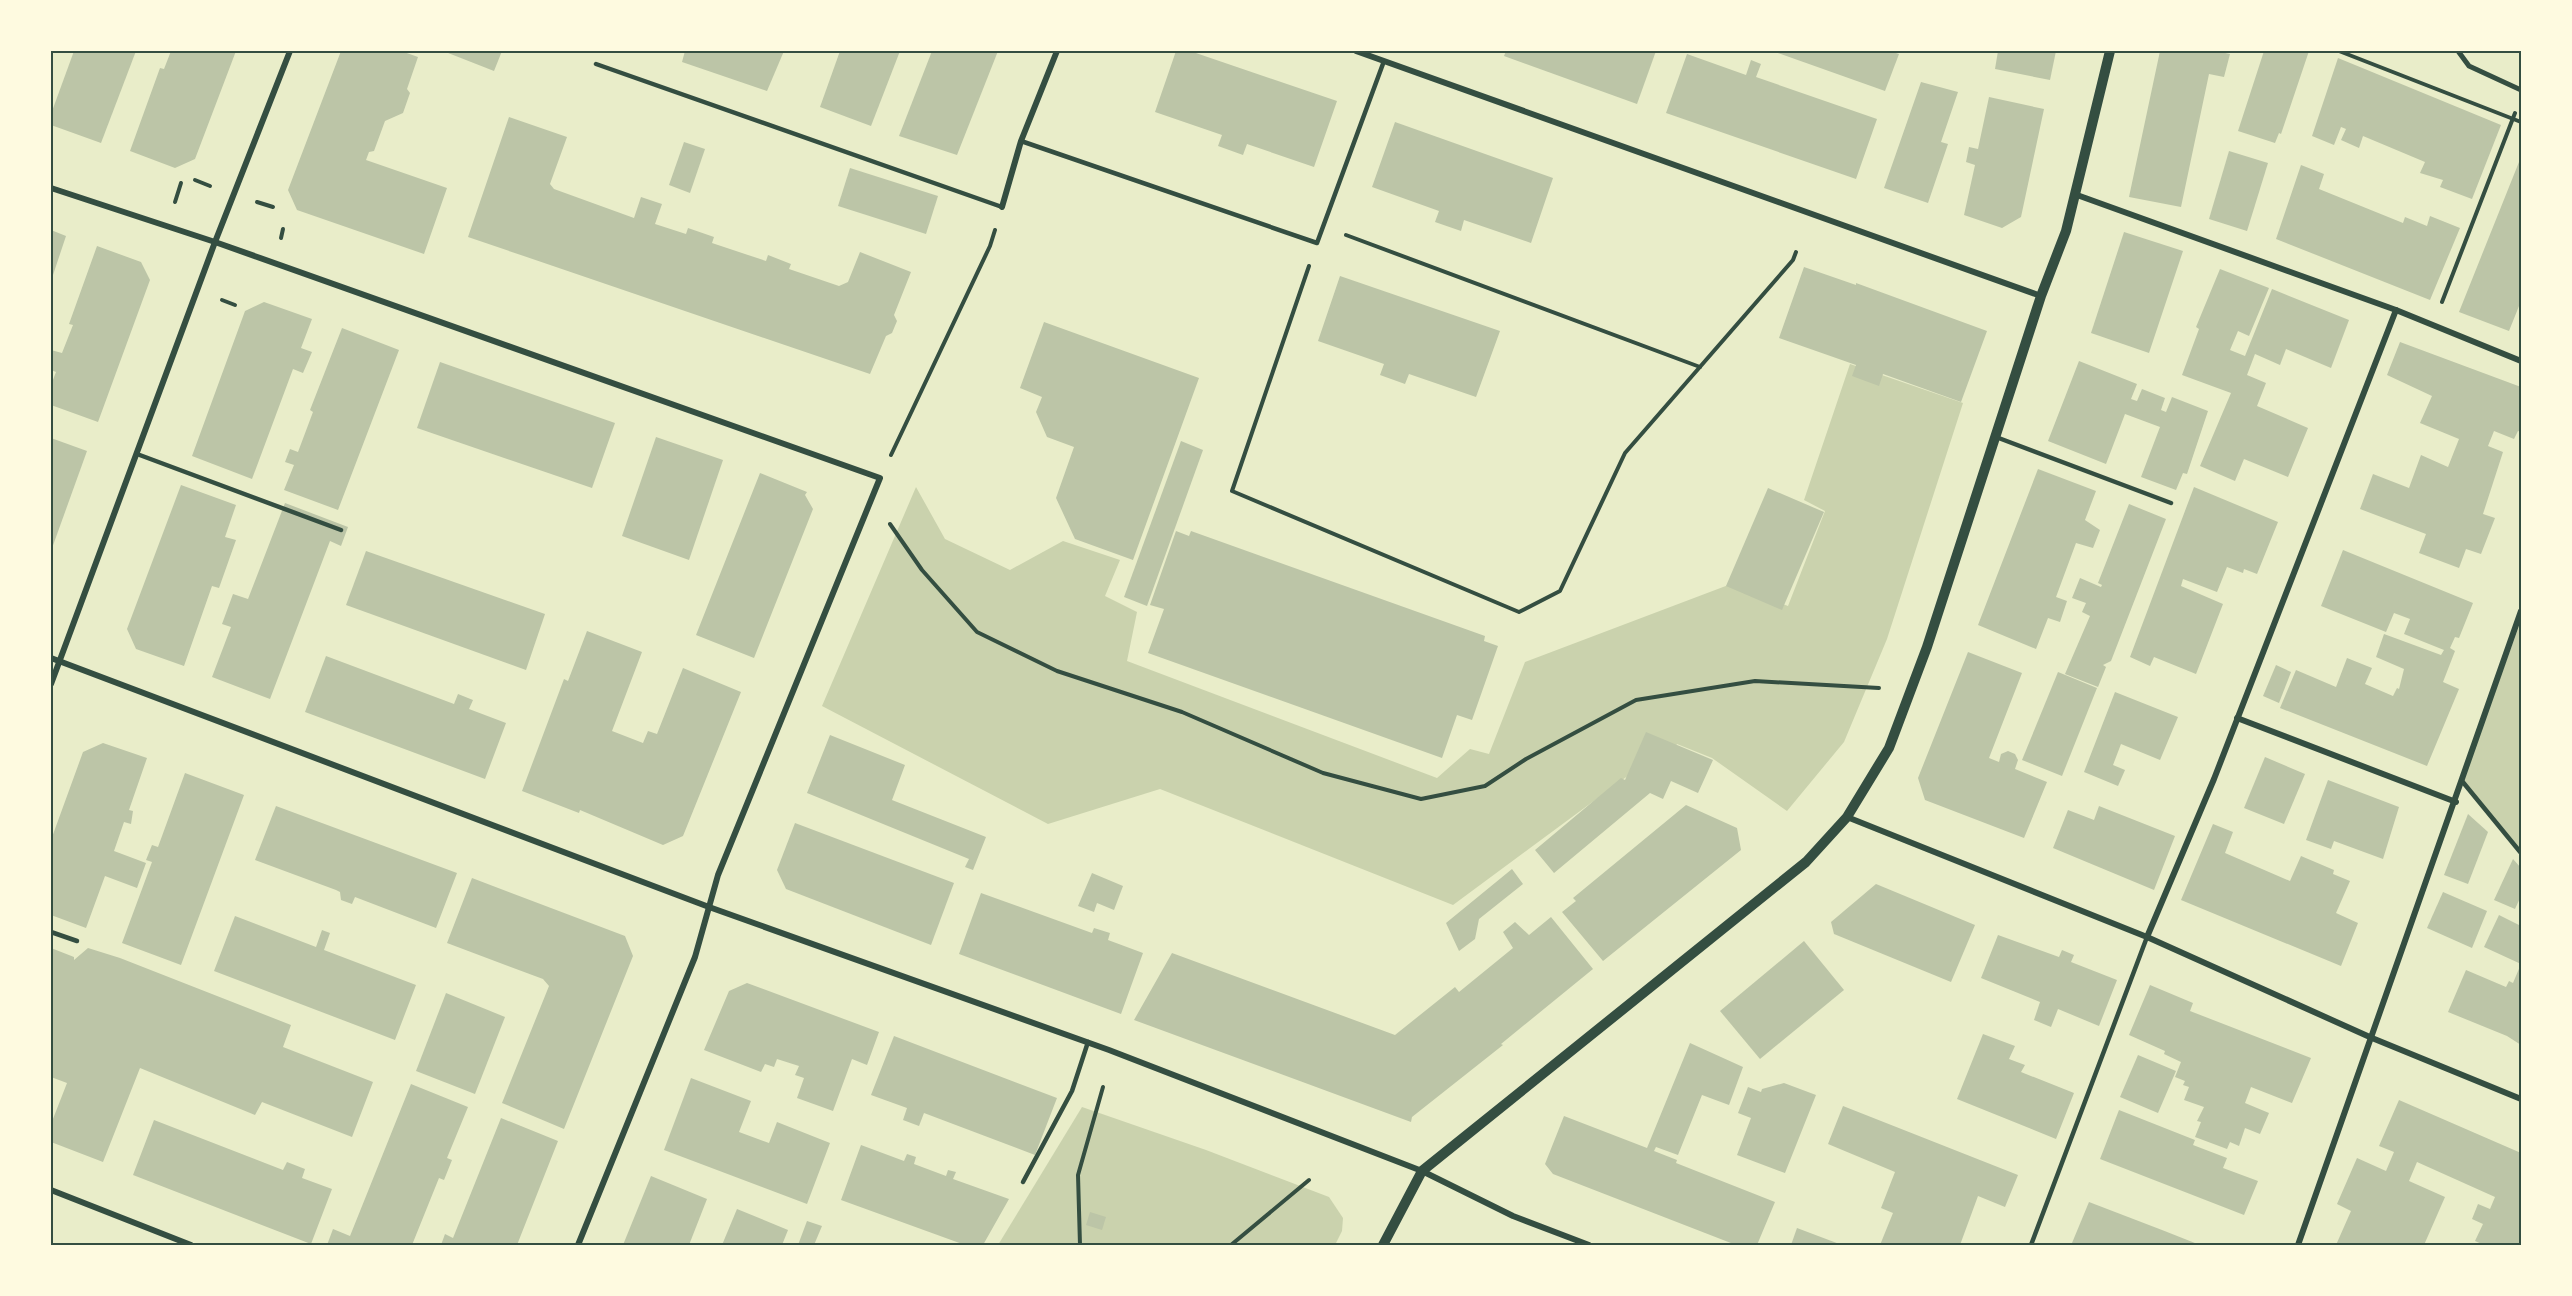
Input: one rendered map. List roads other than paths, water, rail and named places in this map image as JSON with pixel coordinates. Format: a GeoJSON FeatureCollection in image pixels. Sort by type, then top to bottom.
{"type":"FeatureCollection","features":[{"type":"Feature","properties":{"kind":"street"},"geometry":{"type":"LineString","coordinates":[[51,684],[215,242],[290,51]]}},
{"type":"Feature","properties":{"kind":"street"},"geometry":{"type":"LineString","coordinates":[[1002,207],[1021,141],[1057,51]]}},
{"type":"Feature","properties":{"kind":"street"},"geometry":{"type":"LineString","coordinates":[[1356,51],[2041,296]]}},
{"type":"Feature","properties":{"kind":"street"},"geometry":{"type":"LineString","coordinates":[[1383,1245],[1422,1171],[1806,862],[1847,816],[1889,748],[1927,647],[2041,296],[2077,195],[2110,51]]}},
{"type":"Feature","properties":{"kind":"street"},"geometry":{"type":"LineString","coordinates":[[2458,51],[2469,66],[2521,90]]}},
{"type":"Feature","properties":{"kind":"street"},"geometry":{"type":"LineString","coordinates":[[51,188],[215,242],[880,478],[718,875],[695,957],[578,1245]]}},
{"type":"Feature","properties":{"kind":"street"},"geometry":{"type":"LineString","coordinates":[[2077,195],[2396,309],[2521,361]]}},
{"type":"Feature","properties":{"kind":"street"},"geometry":{"type":"LineString","coordinates":[[2147,937],[2237,718],[2396,309]]}},
{"type":"Feature","properties":{"kind":"street"},"geometry":{"type":"LineString","coordinates":[[2298,1245],[2456,802],[2521,611]]}},
{"type":"Feature","properties":{"kind":"street"},"geometry":{"type":"LineString","coordinates":[[51,658],[709,907],[1088,1042],[1422,1171],[1513,1216],[1589,1245]]}},
{"type":"Feature","properties":{"kind":"street"},"geometry":{"type":"LineString","coordinates":[[2237,718],[2456,802]]}},
{"type":"Feature","properties":{"kind":"street"},"geometry":{"type":"LineString","coordinates":[[1847,816],[2147,937],[2372,1038],[2521,1099]]}},
{"type":"Feature","properties":{"kind":"street"},"geometry":{"type":"LineString","coordinates":[[51,1190],[191,1245]]}},
{"type":"Feature","properties":{"kind":"lane"},"geometry":{"type":"LineString","coordinates":[[1021,141],[1317,243],[1384,61]]}},
{"type":"Feature","properties":{"kind":"lane"},"geometry":{"type":"LineString","coordinates":[[596,64],[1002,207]]}},
{"type":"Feature","properties":{"kind":"lane"},"geometry":{"type":"LineString","coordinates":[[1996,437],[2171,503]]}},
{"type":"Feature","properties":{"kind":"lane"},"geometry":{"type":"LineString","coordinates":[[137,454],[341,530]]}},
{"type":"Feature","properties":{"kind":"lane"},"geometry":{"type":"LineString","coordinates":[[2462,781],[2521,853]]}},
{"type":"Feature","properties":{"kind":"lane"},"geometry":{"type":"LineString","coordinates":[[51,932],[77,941]]}},
{"type":"Feature","properties":{"kind":"lane"},"geometry":{"type":"LineString","coordinates":[[2031,1245],[2147,937]]}},
{"type":"Feature","properties":{"kind":"lane"},"geometry":{"type":"LineString","coordinates":[[1023,1182],[1072,1091],[1088,1042]]}}]}
